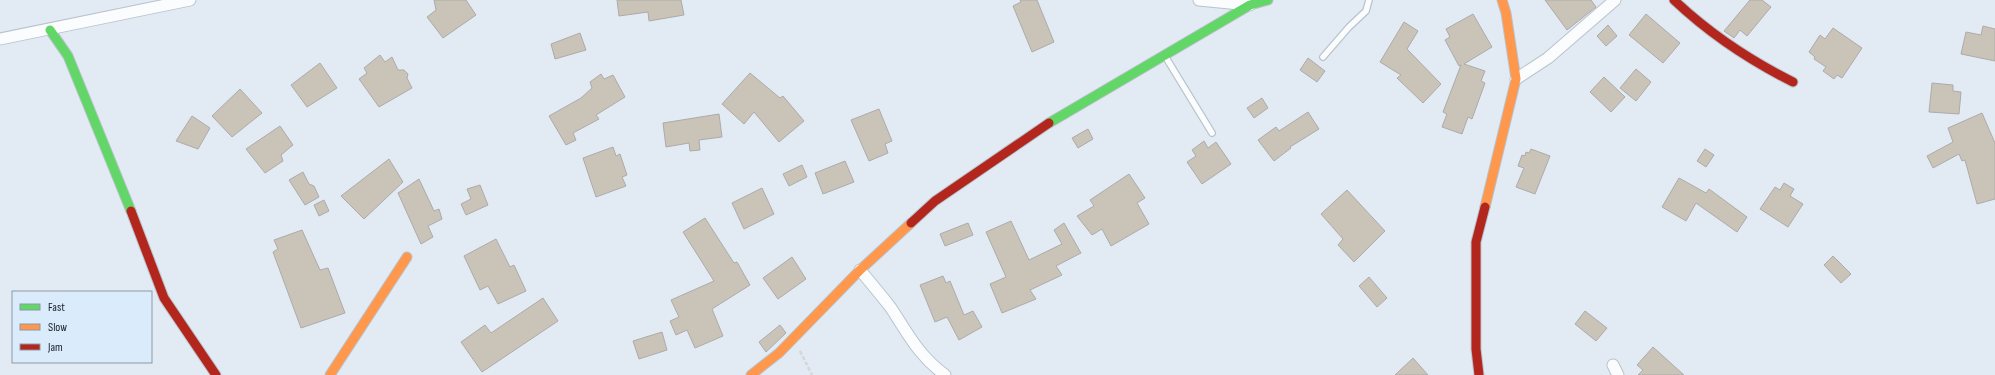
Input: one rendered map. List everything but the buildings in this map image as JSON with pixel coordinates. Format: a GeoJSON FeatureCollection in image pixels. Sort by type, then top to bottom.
{"type":"FeatureCollection","features":[{"type":"Feature","properties":{"kind":"street"},"geometry":{"type":"LineString","coordinates":[[0,39],[50,30],[190,0]]}},
{"type":"Feature","properties":{"kind":"street"},"geometry":{"type":"LineString","coordinates":[[1199,0],[1250,6]]}},
{"type":"Feature","properties":{"kind":"street"},"geometry":{"type":"LineString","coordinates":[[751,375],[779,353],[860,270],[935,201],[1048,123],[1123,78],[1165,56],[1250,6],[1268,0]]}},
{"type":"Feature","properties":{"kind":"street"},"geometry":{"type":"LineString","coordinates":[[1479,375],[1476,350],[1476,242],[1516,79],[1506,13],[1502,0]]}},
{"type":"Feature","properties":{"kind":"street"},"geometry":{"type":"LineString","coordinates":[[1516,79],[1548,58],[1615,0]]}},
{"type":"Feature","properties":{"kind":"street"},"geometry":{"type":"LineString","coordinates":[[1674,0],[1688,14],[1743,55],[1793,82]]}},
{"type":"Feature","properties":{"kind":"street"},"geometry":{"type":"LineString","coordinates":[[50,30],[68,56],[124,193],[164,298],[216,375]]}},
{"type":"Feature","properties":{"kind":"street"},"geometry":{"type":"LineString","coordinates":[[330,375],[407,257]]}},
{"type":"Feature","properties":{"kind":"street"},"geometry":{"type":"LineString","coordinates":[[860,270],[890,308],[913,344],[934,367],[945,375]]}},
{"type":"Feature","properties":{"kind":"lane"},"geometry":{"type":"LineString","coordinates":[[1322,58],[1349,27],[1366,11],[1369,0]]}},
{"type":"Feature","properties":{"kind":"lane"},"geometry":{"type":"LineString","coordinates":[[1165,56],[1212,134]]}},
{"type":"Feature","properties":{"kind":"path"},"geometry":{"type":"LineString","coordinates":[[794,338],[812,375]]}},
{"type":"Feature","properties":{"kind":"traffic: fast"},"geometry":{"type":"LineString","coordinates":[[1049,123],[1250,5],[1268,0]]}},
{"type":"Feature","properties":{"kind":"traffic: fast"},"geometry":{"type":"LineString","coordinates":[[50,30],[68,56],[131,211]]}},
{"type":"Feature","properties":{"kind":"traffic: slow"},"geometry":{"type":"LineString","coordinates":[[1485,207],[1516,79],[1506,13],[1502,0]]}},
{"type":"Feature","properties":{"kind":"traffic: slow"},"geometry":{"type":"LineString","coordinates":[[751,375],[779,353],[860,270],[911,223]]}},
{"type":"Feature","properties":{"kind":"traffic: slow"},"geometry":{"type":"LineString","coordinates":[[330,375],[407,257]]}},
{"type":"Feature","properties":{"kind":"traffic: jam"},"geometry":{"type":"LineString","coordinates":[[1674,0],[1730,46],[1793,82]]}},
{"type":"Feature","properties":{"kind":"traffic: jam"},"geometry":{"type":"LineString","coordinates":[[911,223],[935,201],[1049,123]]}},
{"type":"Feature","properties":{"kind":"traffic: jam"},"geometry":{"type":"LineString","coordinates":[[1479,375],[1476,349],[1476,242],[1485,207]]}},
{"type":"Feature","properties":{"kind":"traffic: jam"},"geometry":{"type":"LineString","coordinates":[[131,211],[164,298],[216,375]]}}]}
